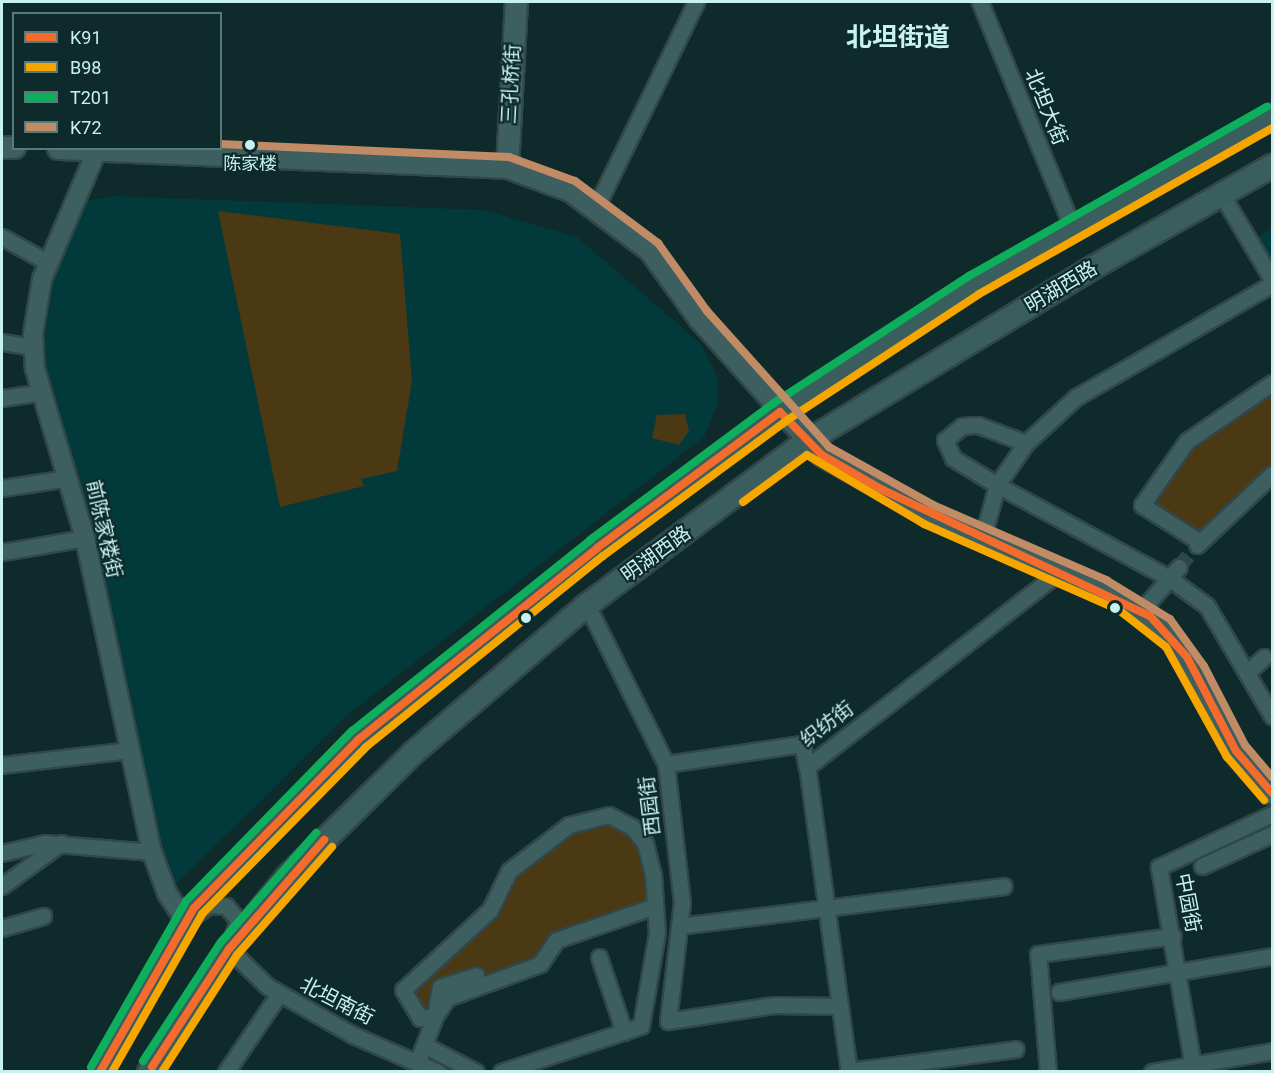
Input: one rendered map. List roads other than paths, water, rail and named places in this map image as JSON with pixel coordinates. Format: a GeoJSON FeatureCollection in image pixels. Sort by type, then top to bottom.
{"type":"FeatureCollection","features":[{"type":"Feature","properties":{"kind":"main road","name":"三孔桥街"},"geometry":{"type":"LineString","coordinates":[[507,167],[516,2]]}},
{"type":"Feature","properties":{"kind":"main road","name":"明湖西路"},"geometry":{"type":"LineString","coordinates":[[100,1071],[186,922],[359,739],[597,548],[780,412],[974,285],[1272,116]]}},
{"type":"Feature","properties":{"kind":"main road"},"geometry":{"type":"LineString","coordinates":[[97,150],[507,167],[597,205],[650,250],[699,318],[806,442],[890,494],[1061,571],[1141,611],[1163,627],[1186,657],[1236,751],[1272,793]]}},
{"type":"Feature","properties":{"kind":"main road","name":"明湖西路"},"geometry":{"type":"LineString","coordinates":[[149,1071],[229,949],[286,877],[413,753],[587,605],[806,442],[1087,271],[1272,166]]}},
{"type":"Feature","properties":{"kind":"street"},"geometry":{"type":"LineString","coordinates":[[597,205],[696,2]]}},
{"type":"Feature","properties":{"kind":"street","name":"北坦大街"},"geometry":{"type":"LineString","coordinates":[[980,2],[1072,229]]}},
{"type":"Feature","properties":{"kind":"street","name":"前陈家楼街"},"geometry":{"type":"LineString","coordinates":[[97,150],[42,279],[33,347],[43,392],[85,538],[152,852],[166,894],[186,922]]}},
{"type":"Feature","properties":{"kind":"street"},"geometry":{"type":"LineString","coordinates":[[1222,195],[1272,279]]}},
{"type":"Feature","properties":{"kind":"street"},"geometry":{"type":"LineString","coordinates":[[2,237],[49,263]]}},
{"type":"Feature","properties":{"kind":"street"},"geometry":{"type":"LineString","coordinates":[[983,536],[997,485],[1026,443],[1076,397],[1272,284]]}},
{"type":"Feature","properties":{"kind":"street"},"geometry":{"type":"LineString","coordinates":[[2,342],[33,347]]}},
{"type":"Feature","properties":{"kind":"street"},"geometry":{"type":"LineString","coordinates":[[1272,383],[1187,441],[1142,505],[1199,543],[1272,474]]}},
{"type":"Feature","properties":{"kind":"street"},"geometry":{"type":"LineString","coordinates":[[2,398],[43,392]]}},
{"type":"Feature","properties":{"kind":"street"},"geometry":{"type":"LineString","coordinates":[[1026,443],[978,425],[962,426],[945,440],[953,458],[997,485],[1174,572],[1207,606],[1272,716]]}},
{"type":"Feature","properties":{"kind":"street"},"geometry":{"type":"LineString","coordinates":[[2,488],[69,478]]}},
{"type":"Feature","properties":{"kind":"street"},"geometry":{"type":"LineString","coordinates":[[2,552],[85,538]]}},
{"type":"Feature","properties":{"kind":"street","name":"织纺街"},"geometry":{"type":"LineString","coordinates":[[849,1071],[838,1006],[807,766],[1061,571]]}},
{"type":"Feature","properties":{"kind":"street"},"geometry":{"type":"LineString","coordinates":[[1141,611],[1174,572]]}},
{"type":"Feature","properties":{"kind":"street","name":"西园街"},"geometry":{"type":"LineString","coordinates":[[587,605],[666,764],[682,902],[668,1021],[774,1005],[838,1006]]}},
{"type":"Feature","properties":{"kind":"street"},"geometry":{"type":"LineString","coordinates":[[1248,672],[1264,657]]}},
{"type":"Feature","properties":{"kind":"street"},"geometry":{"type":"LineString","coordinates":[[666,764],[802,744],[807,766]]}},
{"type":"Feature","properties":{"kind":"street"},"geometry":{"type":"LineString","coordinates":[[2,765],[129,750]]}},
{"type":"Feature","properties":{"kind":"street"},"geometry":{"type":"LineString","coordinates":[[501,1071],[641,1026],[657,933],[652,906],[653,874],[645,843],[632,827],[609,815],[569,825],[509,871],[490,910],[403,990],[420,1018],[435,1016],[447,998],[540,964],[556,940],[652,906]]}},
{"type":"Feature","properties":{"kind":"street","name":"中园街"},"geometry":{"type":"LineString","coordinates":[[1193,1068],[1181,974],[1159,867],[1269,820]]}},
{"type":"Feature","properties":{"kind":"street"},"geometry":{"type":"LineString","coordinates":[[1202,866],[1272,834]]}},
{"type":"Feature","properties":{"kind":"street"},"geometry":{"type":"LineString","coordinates":[[2,886],[61,843]]}},
{"type":"Feature","properties":{"kind":"street"},"geometry":{"type":"LineString","coordinates":[[2,853],[61,843],[152,852]]}},
{"type":"Feature","properties":{"kind":"street"},"geometry":{"type":"LineString","coordinates":[[679,926],[825,906],[1004,886]]}},
{"type":"Feature","properties":{"kind":"street"},"geometry":{"type":"LineString","coordinates":[[186,922],[209,905],[226,906],[238,920],[229,949]]}},
{"type":"Feature","properties":{"kind":"street"},"geometry":{"type":"LineString","coordinates":[[2,928],[43,916]]}},
{"type":"Feature","properties":{"kind":"street"},"geometry":{"type":"LineString","coordinates":[[1048,1071],[1038,954],[1173,936]]}},
{"type":"Feature","properties":{"kind":"street","name":"北坦南街"},"geometry":{"type":"LineString","coordinates":[[229,949],[279,994],[353,1035],[438,1071]]}},
{"type":"Feature","properties":{"kind":"street"},"geometry":{"type":"LineString","coordinates":[[1059,992],[1181,974],[1272,956]]}},
{"type":"Feature","properties":{"kind":"street"},"geometry":{"type":"LineString","coordinates":[[599,957],[624,1032]]}},
{"type":"Feature","properties":{"kind":"street"},"geometry":{"type":"LineString","coordinates":[[418,1061],[426,1046],[435,1016],[440,987],[476,975]]}},
{"type":"Feature","properties":{"kind":"street"},"geometry":{"type":"LineString","coordinates":[[226,1071],[279,994]]}},
{"type":"Feature","properties":{"kind":"street"},"geometry":{"type":"LineString","coordinates":[[426,1046],[476,1071]]}},
{"type":"Feature","properties":{"kind":"street"},"geometry":{"type":"LineString","coordinates":[[849,1071],[1016,1049]]}},
{"type":"Feature","properties":{"kind":"street"},"geometry":{"type":"LineString","coordinates":[[1152,1071],[1193,1068],[1272,1051]]}},
{"type":"Feature","properties":{"kind":"tunnel"},"geometry":{"type":"LineString","coordinates":[[1179,567],[1197,545]]}},
{"type":"Feature","properties":{"kind":"place","name":"陈家楼"},"geometry":{"type":"Point","coordinates":[250,145]}},
{"type":"Feature","properties":{"kind":"district","name":"北坦街道"},"geometry":{"type":"Point","coordinates":[898,38]}}]}
